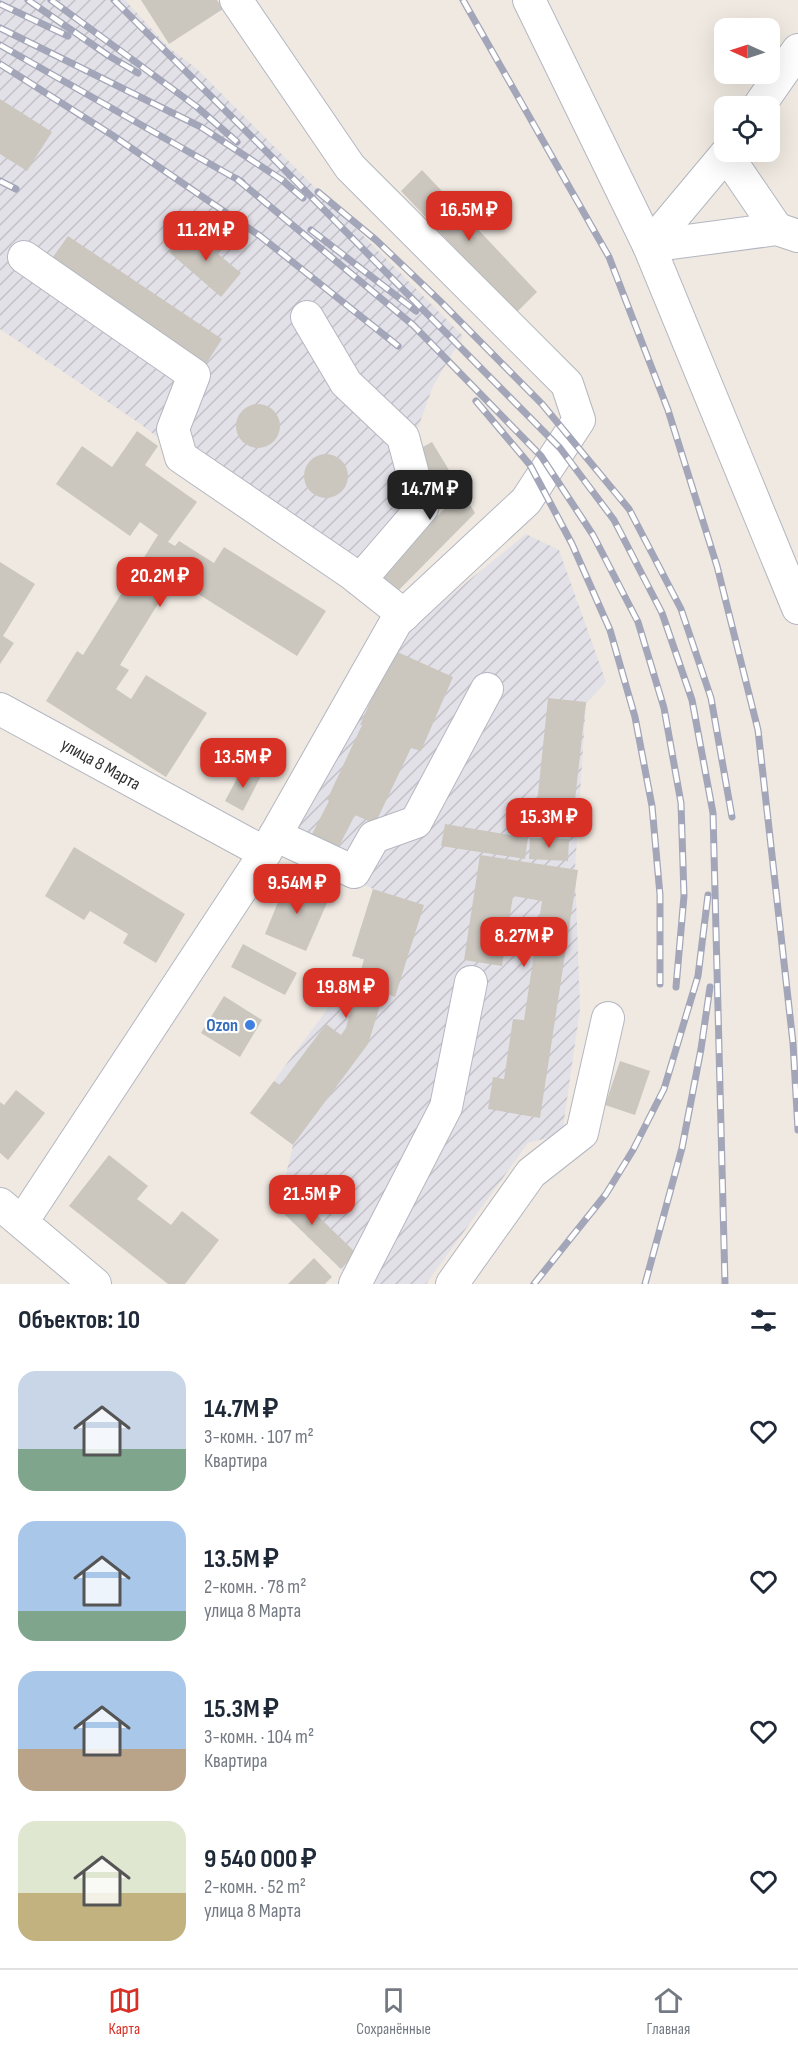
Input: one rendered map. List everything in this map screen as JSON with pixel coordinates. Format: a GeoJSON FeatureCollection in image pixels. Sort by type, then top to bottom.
{"type":"FeatureCollection","features":[{"type":"Feature","properties":{"kind":"street"},"geometry":{"type":"LineString","coordinates":[[95,1284],[11,1213],[270,844],[396,622],[526,501],[579,420],[567,384],[351,167],[236,0]]}},
{"type":"Feature","properties":{"kind":"street"},"geometry":{"type":"LineString","coordinates":[[529,0],[649,246],[798,608]]}},
{"type":"Feature","properties":{"kind":"street"},"geometry":{"type":"LineString","coordinates":[[766,96],[798,50]]}},
{"type":"Feature","properties":{"kind":"street"},"geometry":{"type":"LineString","coordinates":[[649,246],[719,162]]}},
{"type":"Feature","properties":{"kind":"street"},"geometry":{"type":"LineString","coordinates":[[734,162],[788,232]]}},
{"type":"Feature","properties":{"kind":"street"},"geometry":{"type":"LineString","coordinates":[[649,246],[788,232]]}},
{"type":"Feature","properties":{"kind":"street"},"geometry":{"type":"LineString","coordinates":[[24,257],[194,375],[173,429],[181,457],[360,580],[404,615]]}},
{"type":"Feature","properties":{"kind":"street"},"geometry":{"type":"LineString","coordinates":[[307,317],[346,383],[403,437],[422,508],[360,580]]}},
{"type":"Feature","properties":{"kind":"street","name":"улица 8 Марта"},"geometry":{"type":"LineString","coordinates":[[0,709],[270,844],[354,872],[374,837],[417,822],[487,689]]}},
{"type":"Feature","properties":{"kind":"street"},"geometry":{"type":"LineString","coordinates":[[355,1284],[446,1107],[471,982]]}},
{"type":"Feature","properties":{"kind":"street"},"geometry":{"type":"LineString","coordinates":[[452,1284],[531,1173],[582,1133],[608,1018]]}},
{"type":"Feature","properties":{"kind":"shaded area"},"geometry":{"type":"Polygon","coordinates":[[[0,0],[125,0],[168,47],[196,68],[463,336],[433,386],[411,447],[404,512],[349,582],[139,423],[0,329],[0,0]]]}},
{"type":"Feature","properties":{"kind":"shaded area"},"geometry":{"type":"Polygon","coordinates":[[[526,534],[559,550],[606,682],[586,703],[575,869],[580,1009],[562,1134],[528,1143],[426,1284],[356,1284],[269,1199],[284,1183],[293,1145],[250,1113],[349,980],[357,982],[364,960],[352,956],[373,889],[281,844],[388,646],[526,534]]]}},
{"type":"Feature","properties":{"kind":"building"},"geometry":{"type":"Polygon","coordinates":[[[141,0],[217,0],[223,9],[169,44],[141,0]]]}},
{"type":"Feature","properties":{"kind":"building"},"geometry":{"type":"Polygon","coordinates":[[[0,99],[52,132],[27,171],[0,154],[0,99]]]}},
{"type":"Feature","properties":{"kind":"building"},"geometry":{"type":"Polygon","coordinates":[[[422,170],[537,292],[516,313],[401,191],[422,170]]]}},
{"type":"Feature","properties":{"kind":"building"},"geometry":{"type":"Polygon","coordinates":[[[188,230],[203,244],[211,234],[225,246],[218,254],[241,273],[221,297],[169,252],[188,230]]]}},
{"type":"Feature","properties":{"kind":"building"},"geometry":{"type":"Polygon","coordinates":[[[68,236],[222,339],[206,364],[50,261],[68,236]]]}},
{"type":"Feature","properties":{"kind":"building"},"geometry":{"type":"Polygon","coordinates":[[[258,404],[267,405],[274,410],[279,417],[279,435],[274,442],[267,447],[258,448],[249,447],[242,442],[237,435],[236,426],[237,417],[242,410],[249,405],[258,404]]]}},
{"type":"Feature","properties":{"kind":"building"},"geometry":{"type":"Polygon","coordinates":[[[137,431],[158,446],[145,465],[197,502],[168,542],[175,546],[179,541],[214,563],[224,547],[326,611],[297,656],[176,580],[181,571],[179,570],[120,665],[129,670],[116,689],[131,699],[146,675],[207,713],[166,777],[46,701],[77,651],[83,655],[158,535],[140,522],[130,536],[56,484],[82,446],[112,467],[137,431]]]}},
{"type":"Feature","properties":{"kind":"building"},"geometry":{"type":"Polygon","coordinates":[[[432,442],[475,513],[394,595],[377,578],[445,508],[412,453],[432,442]]]}},
{"type":"Feature","properties":{"kind":"building"},"geometry":{"type":"Polygon","coordinates":[[[326,454],[342,460],[348,476],[342,492],[326,498],[310,492],[304,476],[310,460],[326,454]]]}},
{"type":"Feature","properties":{"kind":"building"},"geometry":{"type":"Polygon","coordinates":[[[0,562],[35,584],[3,636],[14,643],[0,664],[0,562]]]}},
{"type":"Feature","properties":{"kind":"building"},"geometry":{"type":"Polygon","coordinates":[[[393,650],[453,677],[421,751],[411,748],[375,824],[355,815],[336,852],[310,838],[329,801],[327,800],[362,725],[360,725],[393,650]]]}},
{"type":"Feature","properties":{"kind":"building"},"geometry":{"type":"Polygon","coordinates":[[[548,698],[586,702],[571,836],[534,832],[548,698]]]}},
{"type":"Feature","properties":{"kind":"building"},"geometry":{"type":"Polygon","coordinates":[[[243,767],[261,776],[243,811],[225,801],[243,767]]]}},
{"type":"Feature","properties":{"kind":"building"},"geometry":{"type":"Polygon","coordinates":[[[445,824],[528,838],[525,859],[441,846],[445,824]]]}},
{"type":"Feature","properties":{"kind":"building"},"geometry":{"type":"Polygon","coordinates":[[[530,838],[569,839],[568,861],[529,859],[530,838]]]}},
{"type":"Feature","properties":{"kind":"building"},"geometry":{"type":"Polygon","coordinates":[[[74,847],[185,914],[156,963],[123,943],[128,934],[90,911],[84,920],[45,896],[74,847]]]}},
{"type":"Feature","properties":{"kind":"building"},"geometry":{"type":"Polygon","coordinates":[[[480,855],[578,870],[540,1118],[488,1109],[493,1077],[504,1079],[513,1019],[524,1020],[542,901],[513,896],[502,966],[464,960],[480,855]]]}},
{"type":"Feature","properties":{"kind":"building"},"geometry":{"type":"Polygon","coordinates":[[[288,878],[330,896],[306,951],[265,934],[288,878]]]}},
{"type":"Feature","properties":{"kind":"building"},"geometry":{"type":"Polygon","coordinates":[[[373,889],[424,905],[395,997],[384,993],[368,1044],[293,1145],[250,1113],[274,1081],[280,1085],[326,1024],[341,1035],[346,1028],[364,959],[352,956],[373,889]]]}},
{"type":"Feature","properties":{"kind":"building"},"geometry":{"type":"Polygon","coordinates":[[[243,944],[297,973],[285,995],[231,967],[243,944]]]}},
{"type":"Feature","properties":{"kind":"building"},"geometry":{"type":"Polygon","coordinates":[[[224,996],[262,1020],[240,1057],[201,1033],[224,996]]]}},
{"type":"Feature","properties":{"kind":"building"},"geometry":{"type":"Polygon","coordinates":[[[620,1061],[650,1071],[635,1115],[605,1105],[620,1061]]]}},
{"type":"Feature","properties":{"kind":"building"},"geometry":{"type":"Polygon","coordinates":[[[16,1090],[45,1113],[8,1160],[0,1153],[0,1102],[4,1105],[16,1090]]]}},
{"type":"Feature","properties":{"kind":"building"},"geometry":{"type":"Polygon","coordinates":[[[109,1155],[148,1186],[137,1199],[171,1225],[182,1211],[219,1240],[185,1284],[168,1284],[69,1206],[109,1155]]]}},
{"type":"Feature","properties":{"kind":"building"},"geometry":{"type":"Polygon","coordinates":[[[284,1183],[356,1253],[341,1269],[269,1199],[284,1183]]]}},
{"type":"Feature","properties":{"kind":"building"},"geometry":{"type":"Polygon","coordinates":[[[314,1258],[332,1277],[325,1284],[288,1284],[314,1258]]]}},
{"type":"Feature","properties":{"kind":"railway"},"geometry":{"type":"LineString","coordinates":[[28,0],[109,56],[138,73]]}},
{"type":"Feature","properties":{"kind":"railway"},"geometry":{"type":"LineString","coordinates":[[51,0],[197,107],[237,142]]}},
{"type":"Feature","properties":{"kind":"railway"},"geometry":{"type":"LineString","coordinates":[[114,0],[560,448],[614,520],[662,613],[692,700],[713,813],[725,1284]]}},
{"type":"Feature","properties":{"kind":"railway"},"geometry":{"type":"LineString","coordinates":[[463,0],[609,257],[668,410],[717,566],[758,730],[793,1043],[798,1130]]}},
{"type":"Feature","properties":{"kind":"railway"},"geometry":{"type":"LineString","coordinates":[[0,4],[68,36]]}},
{"type":"Feature","properties":{"kind":"railway"},"geometry":{"type":"LineString","coordinates":[[0,28],[201,127],[282,180],[303,198]]}},
{"type":"Feature","properties":{"kind":"railway"},"geometry":{"type":"LineString","coordinates":[[0,45],[242,182]]}},
{"type":"Feature","properties":{"kind":"railway"},"geometry":{"type":"LineString","coordinates":[[0,64],[112,135],[260,236],[398,346]]}},
{"type":"Feature","properties":{"kind":"railway"},"geometry":{"type":"LineString","coordinates":[[237,179],[413,325],[541,456],[593,535],[638,622],[664,708],[681,803],[684,896],[676,987]]}},
{"type":"Feature","properties":{"kind":"railway"},"geometry":{"type":"LineString","coordinates":[[0,181],[16,189]]}},
{"type":"Feature","properties":{"kind":"railway"},"geometry":{"type":"LineString","coordinates":[[318,192],[376,240],[542,404],[629,509],[681,609],[711,698],[732,817]]}},
{"type":"Feature","properties":{"kind":"railway"},"geometry":{"type":"LineString","coordinates":[[311,230],[416,311]]}},
{"type":"Feature","properties":{"kind":"railway"},"geometry":{"type":"LineString","coordinates":[[476,401],[530,465],[572,544],[610,630],[635,717],[652,806],[660,895],[660,984]]}},
{"type":"Feature","properties":{"kind":"railway"},"geometry":{"type":"LineString","coordinates":[[534,1284],[606,1194],[633,1150],[664,1089],[698,976],[708,895]]}},
{"type":"Feature","properties":{"kind":"railway"},"geometry":{"type":"LineString","coordinates":[[645,1284],[682,1148],[710,987]]}},
{"type":"Feature","properties":{"kind":"place","name":"Ozon"},"geometry":{"type":"Point","coordinates":[250,1025]}}]}
